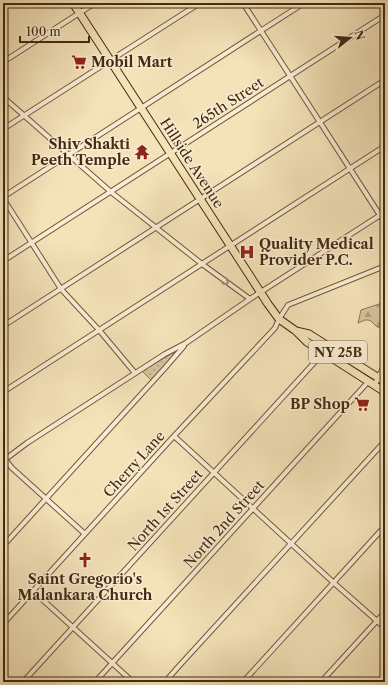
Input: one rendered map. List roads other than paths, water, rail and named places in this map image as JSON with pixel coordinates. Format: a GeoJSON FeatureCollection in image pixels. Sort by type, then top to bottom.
{"type":"FeatureCollection","features":[{"type":"Feature","properties":{"kind":"main road","name":"Hillside Avenue"},"geometry":{"type":"LineString","coordinates":[[73,3],[260,293],[279,319],[296,331],[307,342],[377,387]]}},
{"type":"Feature","properties":{"kind":"main road","name":"Hillside Avenue"},"geometry":{"type":"LineString","coordinates":[[296,331],[309,334],[385,382]]}},
{"type":"Feature","properties":{"kind":"street"},"geometry":{"type":"LineString","coordinates":[[3,62],[95,3]]}},
{"type":"Feature","properties":{"kind":"street"},"geometry":{"type":"LineString","coordinates":[[3,129],[200,3]]}},
{"type":"Feature","properties":{"kind":"street"},"geometry":{"type":"LineString","coordinates":[[243,3],[385,223]]}},
{"type":"Feature","properties":{"kind":"street"},"geometry":{"type":"LineString","coordinates":[[136,373],[61,289],[3,198],[304,3]]}},
{"type":"Feature","properties":{"kind":"street","name":"265th Street"},"geometry":{"type":"LineString","coordinates":[[3,261],[385,15]]}},
{"type":"Feature","properties":{"kind":"street"},"geometry":{"type":"LineString","coordinates":[[3,326],[385,80]]}},
{"type":"Feature","properties":{"kind":"street"},"geometry":{"type":"LineString","coordinates":[[3,97],[111,192],[202,264],[250,299]]}},
{"type":"Feature","properties":{"kind":"street"},"geometry":{"type":"LineString","coordinates":[[3,392],[385,146]]}},
{"type":"Feature","properties":{"kind":"street"},"geometry":{"type":"LineString","coordinates":[[85,534],[4,461],[27,443],[165,354],[186,343],[233,310],[385,212]]}},
{"type":"Feature","properties":{"kind":"street","name":"Cherry Lane"},"geometry":{"type":"LineString","coordinates":[[3,624],[174,436],[275,328],[288,305],[385,266]]}},
{"type":"Feature","properties":{"kind":"street"},"geometry":{"type":"LineString","coordinates":[[3,546],[186,343]]}},
{"type":"Feature","properties":{"kind":"street","name":"North 1st Street"},"geometry":{"type":"LineString","coordinates":[[23,682],[324,353]]}},
{"type":"Feature","properties":{"kind":"street","name":"North 2nd Street"},"geometry":{"type":"LineString","coordinates":[[95,682],[253,508],[377,387],[378,378],[385,364]]}},
{"type":"Feature","properties":{"kind":"street"},"geometry":{"type":"LineString","coordinates":[[377,387],[385,398]]}},
{"type":"Feature","properties":{"kind":"street"},"geometry":{"type":"LineString","coordinates":[[174,436],[385,628]]}},
{"type":"Feature","properties":{"kind":"street"},"geometry":{"type":"LineString","coordinates":[[165,682],[385,441]]}},
{"type":"Feature","properties":{"kind":"street"},"geometry":{"type":"LineString","coordinates":[[243,682],[385,526]]}},
{"type":"Feature","properties":{"kind":"street"},"geometry":{"type":"LineString","coordinates":[[33,591],[133,682]]}},
{"type":"Feature","properties":{"kind":"street"},"geometry":{"type":"LineString","coordinates":[[321,682],[385,612]]}},
{"type":"Feature","properties":{"kind":"place","name":"Mobil Mart"},"geometry":{"type":"Point","coordinates":[79,62]}},
{"type":"Feature","properties":{"kind":"place","name":"Shiv Shakti Peeth Temple"},"geometry":{"type":"Point","coordinates":[142,152]}},
{"type":"Feature","properties":{"kind":"place","name":"Quality Medical Provider P.C."},"geometry":{"type":"Point","coordinates":[247,252]}},
{"type":"Feature","properties":{"kind":"place","name":"BP Shop"},"geometry":{"type":"Point","coordinates":[362,404]}},
{"type":"Feature","properties":{"kind":"place","name":"Saint Gregorio's Malankara Church"},"geometry":{"type":"Point","coordinates":[85,560]}}]}
